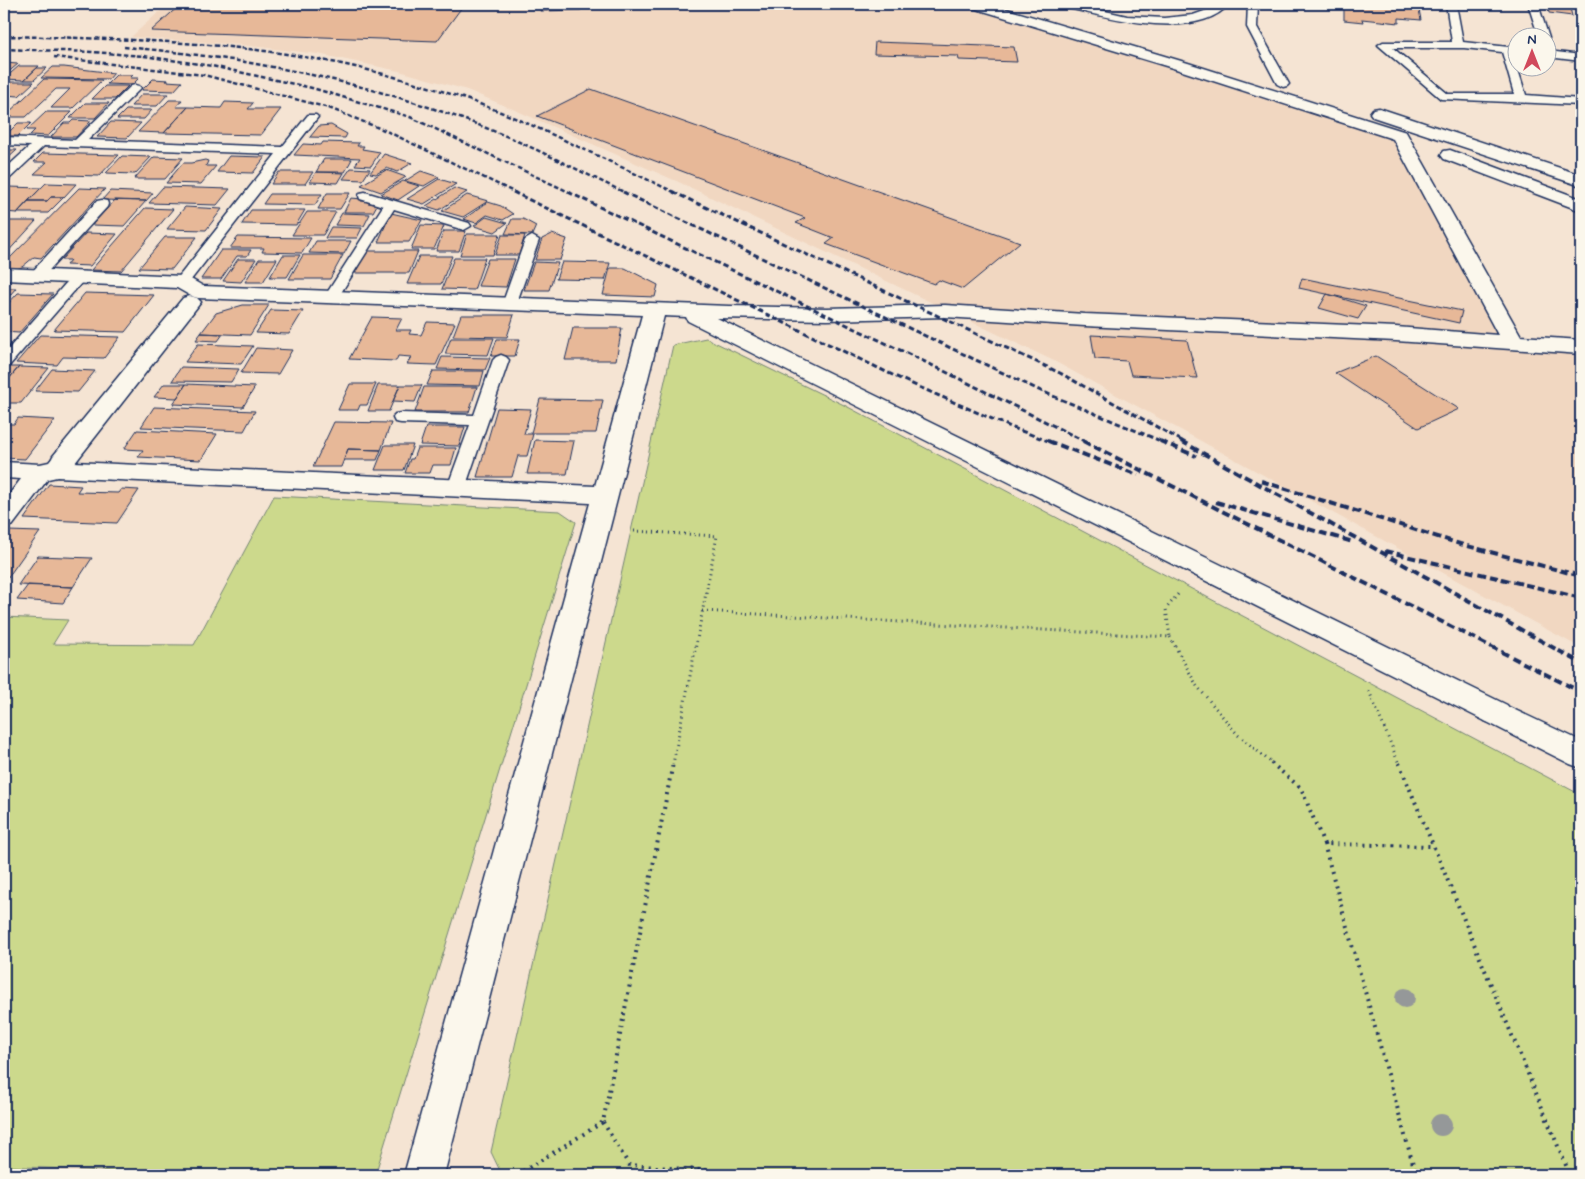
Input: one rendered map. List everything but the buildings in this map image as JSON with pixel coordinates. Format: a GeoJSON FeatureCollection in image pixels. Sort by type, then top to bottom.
{"type":"FeatureCollection","features":[{"type":"Feature","properties":{"kind":"street"},"geometry":{"type":"LineString","coordinates":[[975,4],[1182,66],[1400,136],[1581,205]]}},
{"type":"Feature","properties":{"kind":"street"},"geometry":{"type":"LineString","coordinates":[[1283,84],[1415,124],[1581,181]]}},
{"type":"Feature","properties":{"kind":"street"},"geometry":{"type":"LineString","coordinates":[[1400,136],[1514,343]]}},
{"type":"Feature","properties":{"kind":"street"},"geometry":{"type":"LineString","coordinates":[[4,274],[78,278],[190,292],[827,314],[945,311],[1085,320],[1396,334],[1581,347]]}},
{"type":"Feature","properties":{"kind":"street"},"geometry":{"type":"LineString","coordinates":[[4,519],[53,468],[190,292]]}},
{"type":"Feature","properties":{"kind":"street"},"geometry":{"type":"LineString","coordinates":[[424,1175],[605,495],[668,309]]}},
{"type":"Feature","properties":{"kind":"street"},"geometry":{"type":"LineString","coordinates":[[668,309],[1581,755]]}},
{"type":"Feature","properties":{"kind":"street"},"geometry":{"type":"LineString","coordinates":[[4,470],[53,468],[605,495]]}},
{"type":"Feature","properties":{"kind":"lane"},"geometry":{"type":"LineString","coordinates":[[1064,4],[1094,7],[1129,20],[1152,16],[1179,20],[1213,12],[1224,4]]}},
{"type":"Feature","properties":{"kind":"lane"},"geometry":{"type":"LineString","coordinates":[[1252,4],[1252,27],[1283,84]]}},
{"type":"Feature","properties":{"kind":"lane"},"geometry":{"type":"LineString","coordinates":[[1451,4],[1458,45]]}},
{"type":"Feature","properties":{"kind":"lane"},"geometry":{"type":"LineString","coordinates":[[1533,4],[1541,28]]}},
{"type":"Feature","properties":{"kind":"lane"},"geometry":{"type":"LineString","coordinates":[[1508,51],[1458,45],[1383,45],[1445,97],[1521,98],[1581,102]]}},
{"type":"Feature","properties":{"kind":"lane"},"geometry":{"type":"LineString","coordinates":[[1558,54],[1581,58]]}},
{"type":"Feature","properties":{"kind":"lane"},"geometry":{"type":"LineString","coordinates":[[1517,78],[1521,98]]}},
{"type":"Feature","properties":{"kind":"lane"},"geometry":{"type":"LineString","coordinates":[[79,143],[134,88]]}},
{"type":"Feature","properties":{"kind":"lane"},"geometry":{"type":"LineString","coordinates":[[190,292],[285,151],[312,117]]}},
{"type":"Feature","properties":{"kind":"lane"},"geometry":{"type":"LineString","coordinates":[[4,141],[285,151]]}},
{"type":"Feature","properties":{"kind":"lane"},"geometry":{"type":"LineString","coordinates":[[4,177],[40,143]]}},
{"type":"Feature","properties":{"kind":"lane"},"geometry":{"type":"LineString","coordinates":[[365,196],[464,226]]}},
{"type":"Feature","properties":{"kind":"lane"},"geometry":{"type":"LineString","coordinates":[[36,276],[102,204]]}},
{"type":"Feature","properties":{"kind":"lane"},"geometry":{"type":"LineString","coordinates":[[332,296],[391,204]]}},
{"type":"Feature","properties":{"kind":"lane"},"geometry":{"type":"LineString","coordinates":[[510,302],[532,240]]}},
{"type":"Feature","properties":{"kind":"lane"},"geometry":{"type":"LineString","coordinates":[[4,363],[78,278]]}},
{"type":"Feature","properties":{"kind":"lane"},"geometry":{"type":"LineString","coordinates":[[456,488],[501,360]]}},
{"type":"Feature","properties":{"kind":"lane"},"geometry":{"type":"LineString","coordinates":[[401,418],[480,420]]}},
{"type":"Feature","properties":{"kind":"path"},"geometry":{"type":"LineString","coordinates":[[596,528],[717,536],[603,1122],[629,1165],[768,1175]]}},
{"type":"Feature","properties":{"kind":"path"},"geometry":{"type":"LineString","coordinates":[[1182,588],[1166,609],[1170,637],[1197,686],[1238,735],[1301,788],[1324,844],[1416,1175]]}},
{"type":"Feature","properties":{"kind":"path"},"geometry":{"type":"LineString","coordinates":[[702,611],[1170,637]]}},
{"type":"Feature","properties":{"kind":"path"},"geometry":{"type":"LineString","coordinates":[[1368,689],[1570,1175]]}},
{"type":"Feature","properties":{"kind":"path"},"geometry":{"type":"LineString","coordinates":[[1324,844],[1433,846]]}},
{"type":"Feature","properties":{"kind":"path"},"geometry":{"type":"LineString","coordinates":[[517,1175],[603,1122]]}},
{"type":"Feature","properties":{"kind":"shaded area"},"geometry":{"type":"Polygon","coordinates":[[[168,4],[954,4],[1085,42],[1396,140],[1507,349],[1581,353],[1581,648],[1054,361],[683,184],[467,90],[399,71],[318,54],[241,45],[131,37],[168,4]]]}},
{"type":"Feature","properties":{"kind":"green space"},"geometry":{"type":"Polygon","coordinates":[[[706,338],[846,406],[1581,795],[1581,1175],[502,1175],[491,1152],[673,345],[706,338]]]}},
{"type":"Feature","properties":{"kind":"green space"},"geometry":{"type":"Polygon","coordinates":[[[274,496],[560,511],[576,522],[376,1172],[372,1175],[188,1175],[4,1166],[4,617],[68,620],[53,644],[194,645],[274,496]]]}},
{"type":"Feature","properties":{"kind":"railway"},"geometry":{"type":"LineString","coordinates":[[4,36],[189,43],[281,53],[372,71],[448,93],[504,113],[676,193]]}},
{"type":"Feature","properties":{"kind":"railway"},"geometry":{"type":"LineString","coordinates":[[124,47],[219,58],[313,75],[359,86],[451,115],[496,132],[626,193]]}},
{"type":"Feature","properties":{"kind":"railway"},"geometry":{"type":"LineString","coordinates":[[4,49],[144,56],[212,66],[312,88],[410,117],[571,193]]}},
{"type":"Feature","properties":{"kind":"railway"},"geometry":{"type":"LineString","coordinates":[[54,57],[204,75],[329,108],[384,130],[516,193]]}},
{"type":"Feature","properties":{"kind":"railway"},"geometry":{"type":"LineString","coordinates":[[513,192],[903,380],[1013,428],[1051,442]]}},
{"type":"Feature","properties":{"kind":"railway"},"geometry":{"type":"LineString","coordinates":[[568,192],[942,370],[1086,442]]}},
{"type":"Feature","properties":{"kind":"railway"},"geometry":{"type":"LineString","coordinates":[[623,192],[1041,391],[1163,442]]}},
{"type":"Feature","properties":{"kind":"railway"},"geometry":{"type":"LineString","coordinates":[[673,192],[1060,373],[1184,442]]}},
{"type":"Feature","properties":{"kind":"railway"},"geometry":{"type":"LineString","coordinates":[[1048,441],[1138,475]]}},
{"type":"Feature","properties":{"kind":"railway"},"geometry":{"type":"LineString","coordinates":[[1083,441],[1581,692]]}},
{"type":"Feature","properties":{"kind":"railway"},"geometry":{"type":"LineString","coordinates":[[1160,441],[1196,456]]}},
{"type":"Feature","properties":{"kind":"railway"},"geometry":{"type":"LineString","coordinates":[[1181,441],[1581,663]]}},
{"type":"Feature","properties":{"kind":"railway"},"geometry":{"type":"LineString","coordinates":[[1261,481],[1460,544],[1581,576]]}},
{"type":"Feature","properties":{"kind":"railway"},"geometry":{"type":"LineString","coordinates":[[1216,502],[1353,542]]}},
{"type":"Feature","properties":{"kind":"railway"},"geometry":{"type":"LineString","coordinates":[[1385,551],[1581,598]]}}]}
